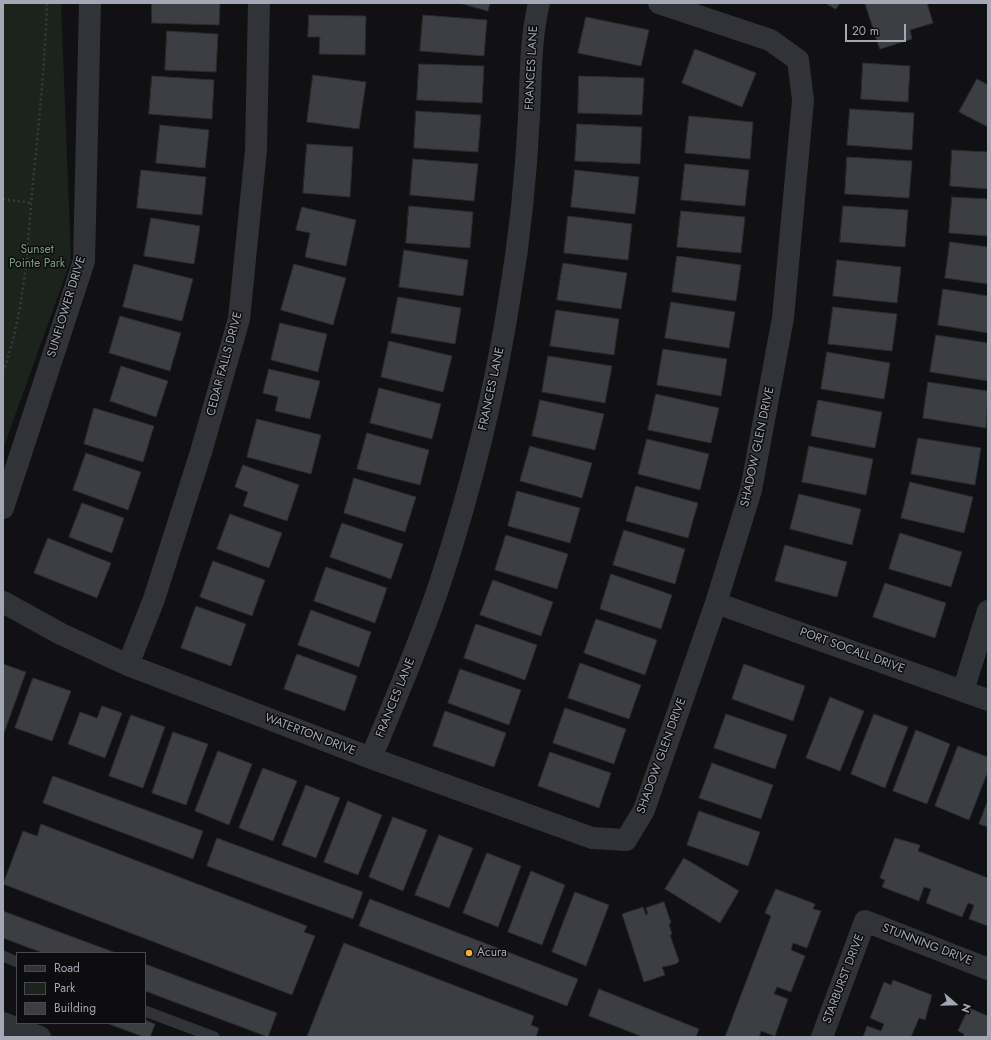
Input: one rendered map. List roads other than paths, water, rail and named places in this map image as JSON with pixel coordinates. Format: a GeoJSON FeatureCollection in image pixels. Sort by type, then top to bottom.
{"type":"FeatureCollection","features":[{"type":"Feature","properties":{"kind":"street","name":"SUNFLOWER DRIVE"},"geometry":{"type":"LineString","coordinates":[[3,508],[84,261],[90,3]]}},
{"type":"Feature","properties":{"kind":"street","name":"CEDAR FALLS DRIVE"},"geometry":{"type":"LineString","coordinates":[[128,665],[154,599],[202,452],[239,319],[256,150],[259,3]]}},
{"type":"Feature","properties":{"kind":"street","name":"FRANCES LANE"},"geometry":{"type":"LineString","coordinates":[[371,758],[420,639],[440,583],[458,526],[488,411],[509,302],[518,235],[528,132],[531,57],[535,19],[539,3]]}},
{"type":"Feature","properties":{"kind":"street","name":"SHADOW GLEN DRIVE"},"geometry":{"type":"LineString","coordinates":[[626,840],[644,810],[716,603],[751,490],[783,318],[803,100],[798,60],[770,40],[659,3]]}},
{"type":"Feature","properties":{"kind":"street","name":"WATERTON DRIVE"},"geometry":{"type":"LineString","coordinates":[[3,602],[61,634],[128,665],[371,758],[592,838],[626,840]]}},
{"type":"Feature","properties":{"kind":"street","name":"PORT SOCALL DRIVE"},"geometry":{"type":"LineString","coordinates":[[716,603],[988,700]]}},
{"type":"Feature","properties":{"kind":"street"},"geometry":{"type":"LineString","coordinates":[[963,691],[988,611]]}},
{"type":"Feature","properties":{"kind":"street","name":"STUNNING DRIVE"},"geometry":{"type":"LineString","coordinates":[[865,921],[988,969]]}},
{"type":"Feature","properties":{"kind":"street","name":"STARBURST DRIVE"},"geometry":{"type":"LineString","coordinates":[[822,1037],[865,921]]}},
{"type":"Feature","properties":{"kind":"street"},"geometry":{"type":"LineString","coordinates":[[3,1023],[40,1037]]}},
{"type":"Feature","properties":{"kind":"lane"},"geometry":{"type":"LineString","coordinates":[[3,956],[16,962]]}},
{"type":"Feature","properties":{"kind":"lane"},"geometry":{"type":"LineString","coordinates":[[146,1011],[214,1037]]}},
{"type":"Feature","properties":{"kind":"place","name":"Acura"},"geometry":{"type":"Point","coordinates":[469,953]}},
{"type":"Feature","properties":{"kind":"park label","name":"Sunset Pointe Park"},"geometry":{"type":"Point","coordinates":[37,257]}}]}
